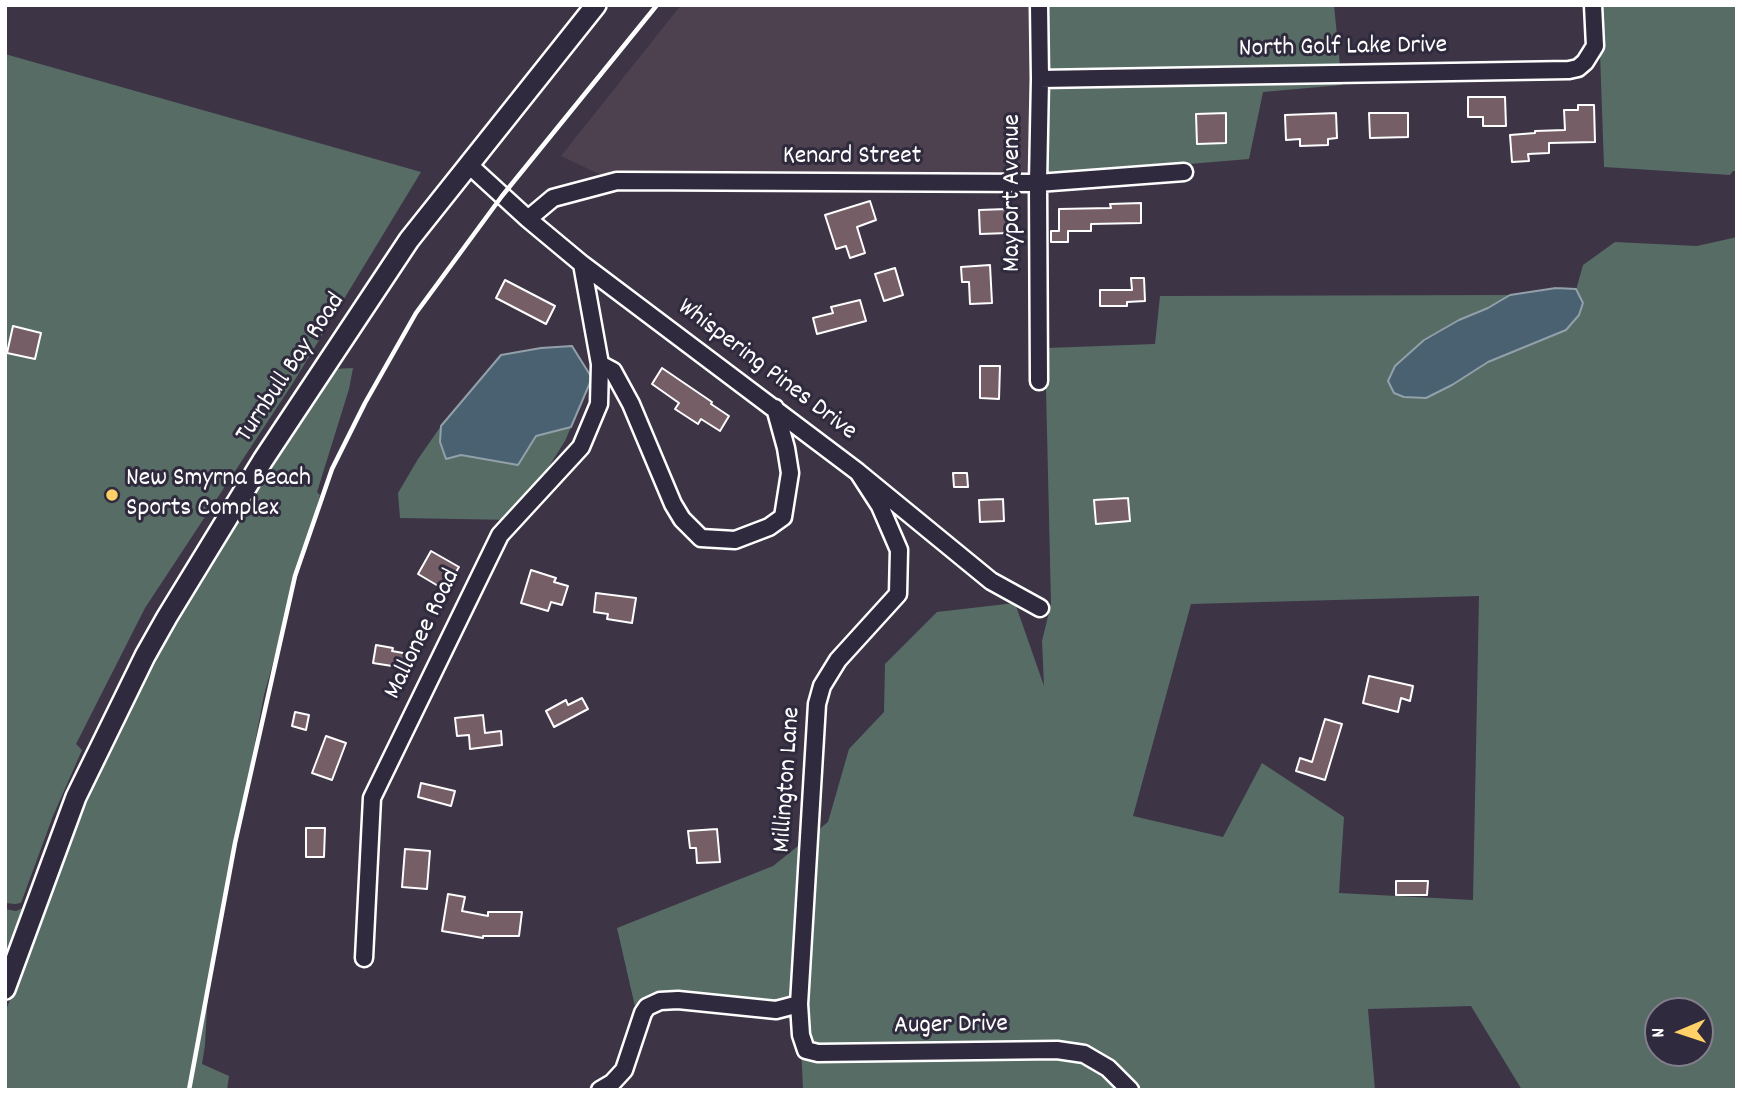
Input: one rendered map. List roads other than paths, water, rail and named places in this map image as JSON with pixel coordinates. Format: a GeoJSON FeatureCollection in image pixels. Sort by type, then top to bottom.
{"type":"FeatureCollection","features":[{"type":"Feature","properties":{"kind":"street","name":"Turnbull Bay Road"},"geometry":{"type":"LineString","coordinates":[[5,989],[76,797],[167,617],[263,460],[410,240],[596,5]]}},
{"type":"Feature","properties":{"kind":"street","name":"Mayport Avenue"},"geometry":{"type":"LineString","coordinates":[[1039,5],[1039,381]]}},
{"type":"Feature","properties":{"kind":"street","name":"North Golf Lake Drive"},"geometry":{"type":"LineString","coordinates":[[1040,79],[1569,70],[1578,68],[1585,62],[1595,46],[1593,5]]}},
{"type":"Feature","properties":{"kind":"street","name":"Whispering Pines Drive"},"geometry":{"type":"LineString","coordinates":[[469,165],[582,264],[859,472],[991,581],[1040,608]]}},
{"type":"Feature","properties":{"kind":"street","name":"Kenard Street"},"geometry":{"type":"LineString","coordinates":[[528,219],[553,198],[617,181],[1038,183],[1184,172]]}},
{"type":"Feature","properties":{"kind":"street","name":"Mallonee Road"},"geometry":{"type":"LineString","coordinates":[[364,957],[372,798],[500,535],[581,447],[600,404],[600,364],[582,264]]}},
{"type":"Feature","properties":{"kind":"street"},"geometry":{"type":"LineString","coordinates":[[600,364],[613,371],[631,404],[673,504],[682,519],[701,538],[735,540],[769,527],[783,517],[790,473],[775,408]]}},
{"type":"Feature","properties":{"kind":"street","name":"Millington Lane"},"geometry":{"type":"LineString","coordinates":[[799,1004],[817,704],[822,686],[838,660],[898,594],[899,550],[880,506],[859,472]]}},
{"type":"Feature","properties":{"kind":"street"},"geometry":{"type":"LineString","coordinates":[[600,1090],[612,1083],[624,1070],[643,1013],[647,1007],[660,1001],[678,1000],[776,1010],[799,1004]]}},
{"type":"Feature","properties":{"kind":"street","name":"Auger Drive"},"geometry":{"type":"LineString","coordinates":[[799,1004],[801,1035],[806,1050],[818,1053],[1057,1050],[1084,1054],[1108,1069],[1130,1090]]}},
{"type":"Feature","properties":{"kind":"water"},"geometry":{"type":"Polygon","coordinates":[[[1556,288],[1576,289],[1583,303],[1579,315],[1566,330],[1488,362],[1426,398],[1404,397],[1394,393],[1388,381],[1395,366],[1424,340],[1510,295],[1556,288]]]}},
{"type":"Feature","properties":{"kind":"water"},"geometry":{"type":"Polygon","coordinates":[[[572,346],[592,378],[571,427],[536,436],[518,465],[461,455],[446,459],[440,442],[441,426],[501,355],[572,346]]]}},
{"type":"Feature","properties":{"kind":"railway"},"geometry":{"type":"LineString","coordinates":[[189,1090],[235,843],[295,576],[332,469],[365,403],[416,313],[502,196],[657,5]]}},
{"type":"Feature","properties":{"kind":"place","name":"New Smyrna Beach Sports Complex"},"geometry":{"type":"Point","coordinates":[112,495]}}]}
